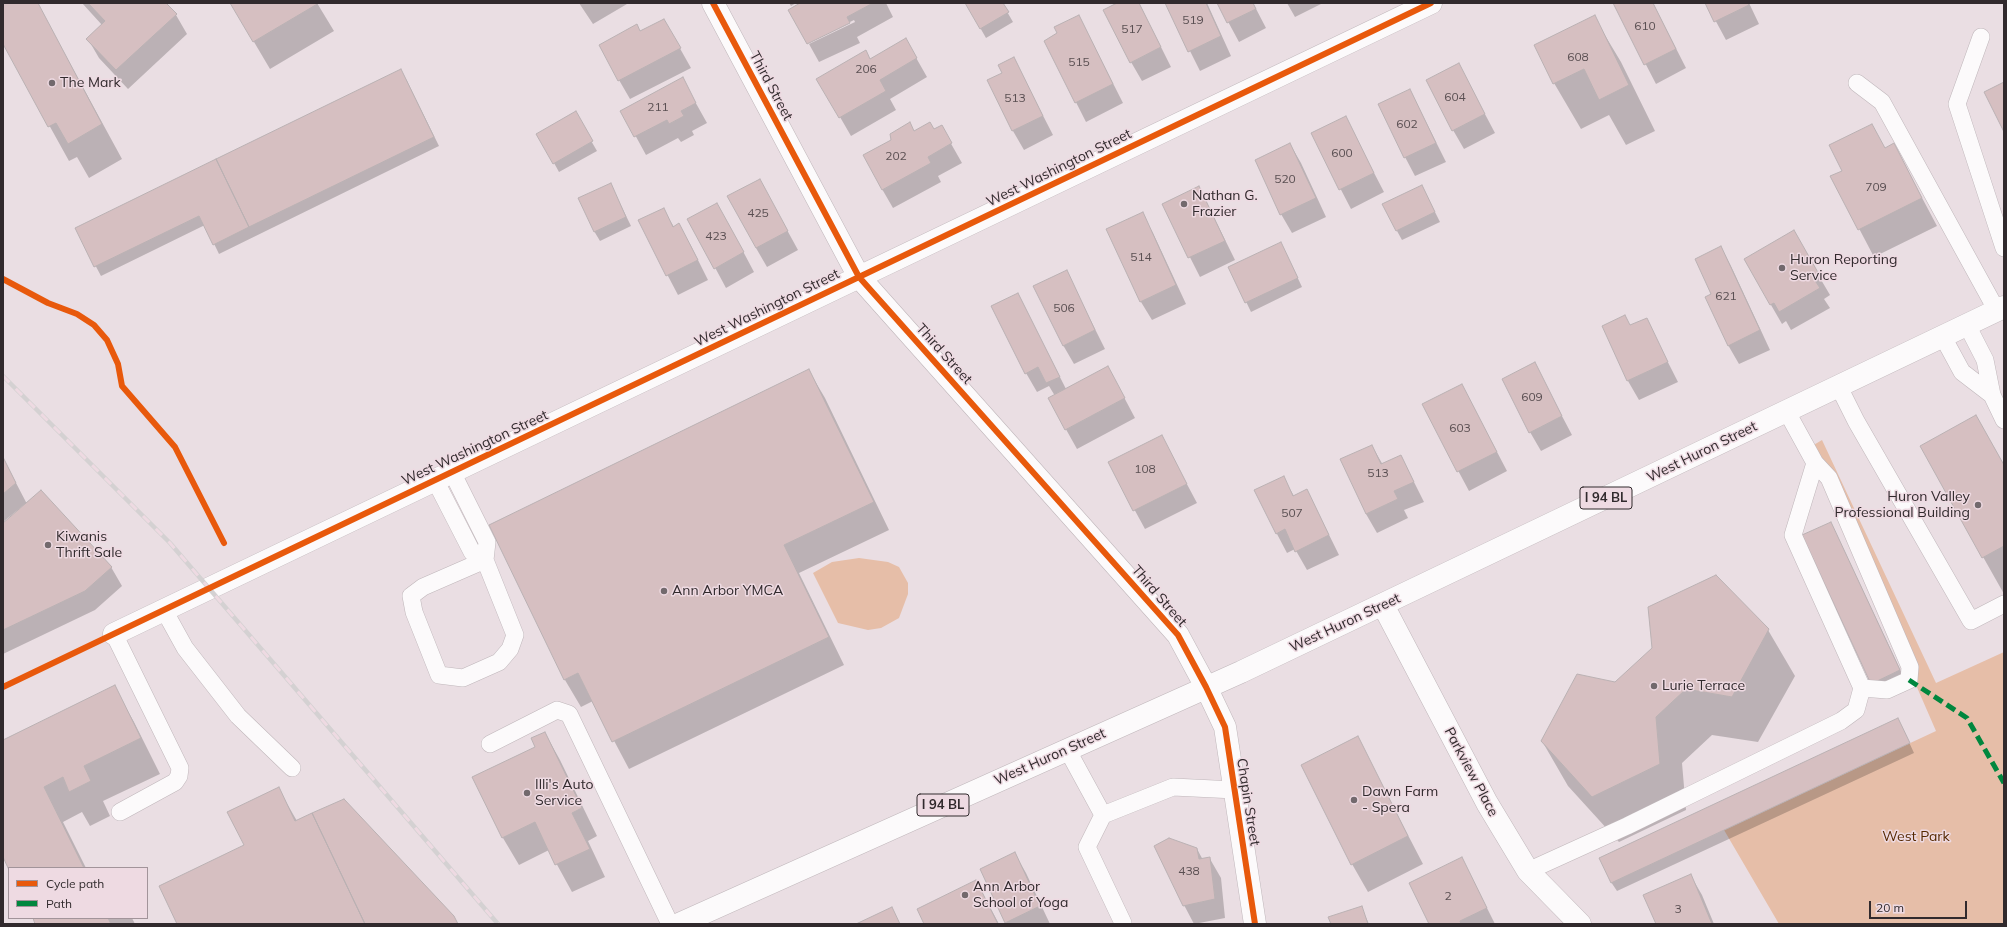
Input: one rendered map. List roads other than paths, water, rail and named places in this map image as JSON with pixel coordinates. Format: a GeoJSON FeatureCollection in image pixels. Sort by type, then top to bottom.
{"type":"FeatureCollection","features":[{"type":"Feature","properties":{"kind":"street","name":"Third Street"},"geometry":{"type":"LineString","coordinates":[[713,3],[859,277],[1178,635],[1206,687]]}},
{"type":"Feature","properties":{"kind":"street","name":"West Washington Street"},"geometry":{"type":"LineString","coordinates":[[114,634],[1430,3]]}},
{"type":"Feature","properties":{"kind":"street","name":"West Huron Street"},"geometry":{"type":"LineString","coordinates":[[679,924],[1206,687],[1383,605],[2001,309]]}},
{"type":"Feature","properties":{"kind":"street","name":"Parkview Place"},"geometry":{"type":"LineString","coordinates":[[1383,605],[1487,803],[1528,871],[1580,924]]}},
{"type":"Feature","properties":{"kind":"street","name":"Chapin Street"},"geometry":{"type":"LineString","coordinates":[[1206,687],[1225,727],[1255,924]]}},
{"type":"Feature","properties":{"kind":"lane"},"geometry":{"type":"LineString","coordinates":[[1981,37],[1957,104],[2004,248]]}},
{"type":"Feature","properties":{"kind":"lane"},"geometry":{"type":"LineString","coordinates":[[1857,83],[1882,102],[2001,309]]}},
{"type":"Feature","properties":{"kind":"lane"},"geometry":{"type":"LineString","coordinates":[[1967,325],[1985,360],[1992,395],[2004,420]]}},
{"type":"Feature","properties":{"kind":"lane"},"geometry":{"type":"LineString","coordinates":[[1942,336],[1962,372],[1992,395]]}},
{"type":"Feature","properties":{"kind":"lane"},"geometry":{"type":"LineString","coordinates":[[1838,387],[1856,422],[1971,620],[2004,604]]}},
{"type":"Feature","properties":{"kind":"lane"},"geometry":{"type":"LineString","coordinates":[[1787,412],[1814,463],[1829,478],[1910,667],[1909,680],[1886,690],[1862,688]]}},
{"type":"Feature","properties":{"kind":"lane"},"geometry":{"type":"LineString","coordinates":[[1528,871],[1627,826],[1841,721],[1856,710],[1862,688],[1793,535],[1814,463]]}},
{"type":"Feature","properties":{"kind":"lane"},"geometry":{"type":"LineString","coordinates":[[443,476],[472,552],[485,560],[515,635],[510,649],[499,662],[463,678],[439,675],[414,612],[411,596],[423,587],[485,560]]}},
{"type":"Feature","properties":{"kind":"lane"},"geometry":{"type":"LineString","coordinates":[[164,610],[185,648],[238,716],[292,768]]}},
{"type":"Feature","properties":{"kind":"lane"},"geometry":{"type":"LineString","coordinates":[[114,634],[180,768],[179,776],[175,782],[120,812]]}},
{"type":"Feature","properties":{"kind":"lane"},"geometry":{"type":"LineString","coordinates":[[490,744],[557,710],[569,714],[670,924]]}},
{"type":"Feature","properties":{"kind":"lane"},"geometry":{"type":"LineString","coordinates":[[1067,749],[1102,815]]}},
{"type":"Feature","properties":{"kind":"lane"},"geometry":{"type":"LineString","coordinates":[[1123,923],[1087,847],[1102,815],[1173,787],[1235,790]]}},
{"type":"Feature","properties":{"kind":"railway"},"geometry":{"type":"LineString","coordinates":[[3,376],[170,543],[498,924]]}},
{"type":"Feature","properties":{"kind":"place","name":"The Mark"},"geometry":{"type":"Point","coordinates":[52,83]}},
{"type":"Feature","properties":{"kind":"place","name":"Nathan G. Frazier"},"geometry":{"type":"Point","coordinates":[1184,204]}},
{"type":"Feature","properties":{"kind":"place","name":"Huron Reporting Service"},"geometry":{"type":"Point","coordinates":[1782,268]}},
{"type":"Feature","properties":{"kind":"place","name":"Huron Valley Professional Building"},"geometry":{"type":"Point","coordinates":[1978,505]}},
{"type":"Feature","properties":{"kind":"place","name":"Kiwanis Thrift Sale"},"geometry":{"type":"Point","coordinates":[48,545]}},
{"type":"Feature","properties":{"kind":"place","name":"Ann Arbor YMCA"},"geometry":{"type":"Point","coordinates":[664,591]}},
{"type":"Feature","properties":{"kind":"place","name":"Lurie Terrace"},"geometry":{"type":"Point","coordinates":[1654,686]}},
{"type":"Feature","properties":{"kind":"place","name":"Illi's Auto Service"},"geometry":{"type":"Point","coordinates":[527,793]}},
{"type":"Feature","properties":{"kind":"place","name":"Dawn Farm - Spera"},"geometry":{"type":"Point","coordinates":[1354,800]}},
{"type":"Feature","properties":{"kind":"place","name":"Ann Arbor School of Yoga"},"geometry":{"type":"Point","coordinates":[965,895]}},
{"type":"Feature","properties":{"kind":"park label","name":"West Park"},"geometry":{"type":"Point","coordinates":[1916,837]}}]}
